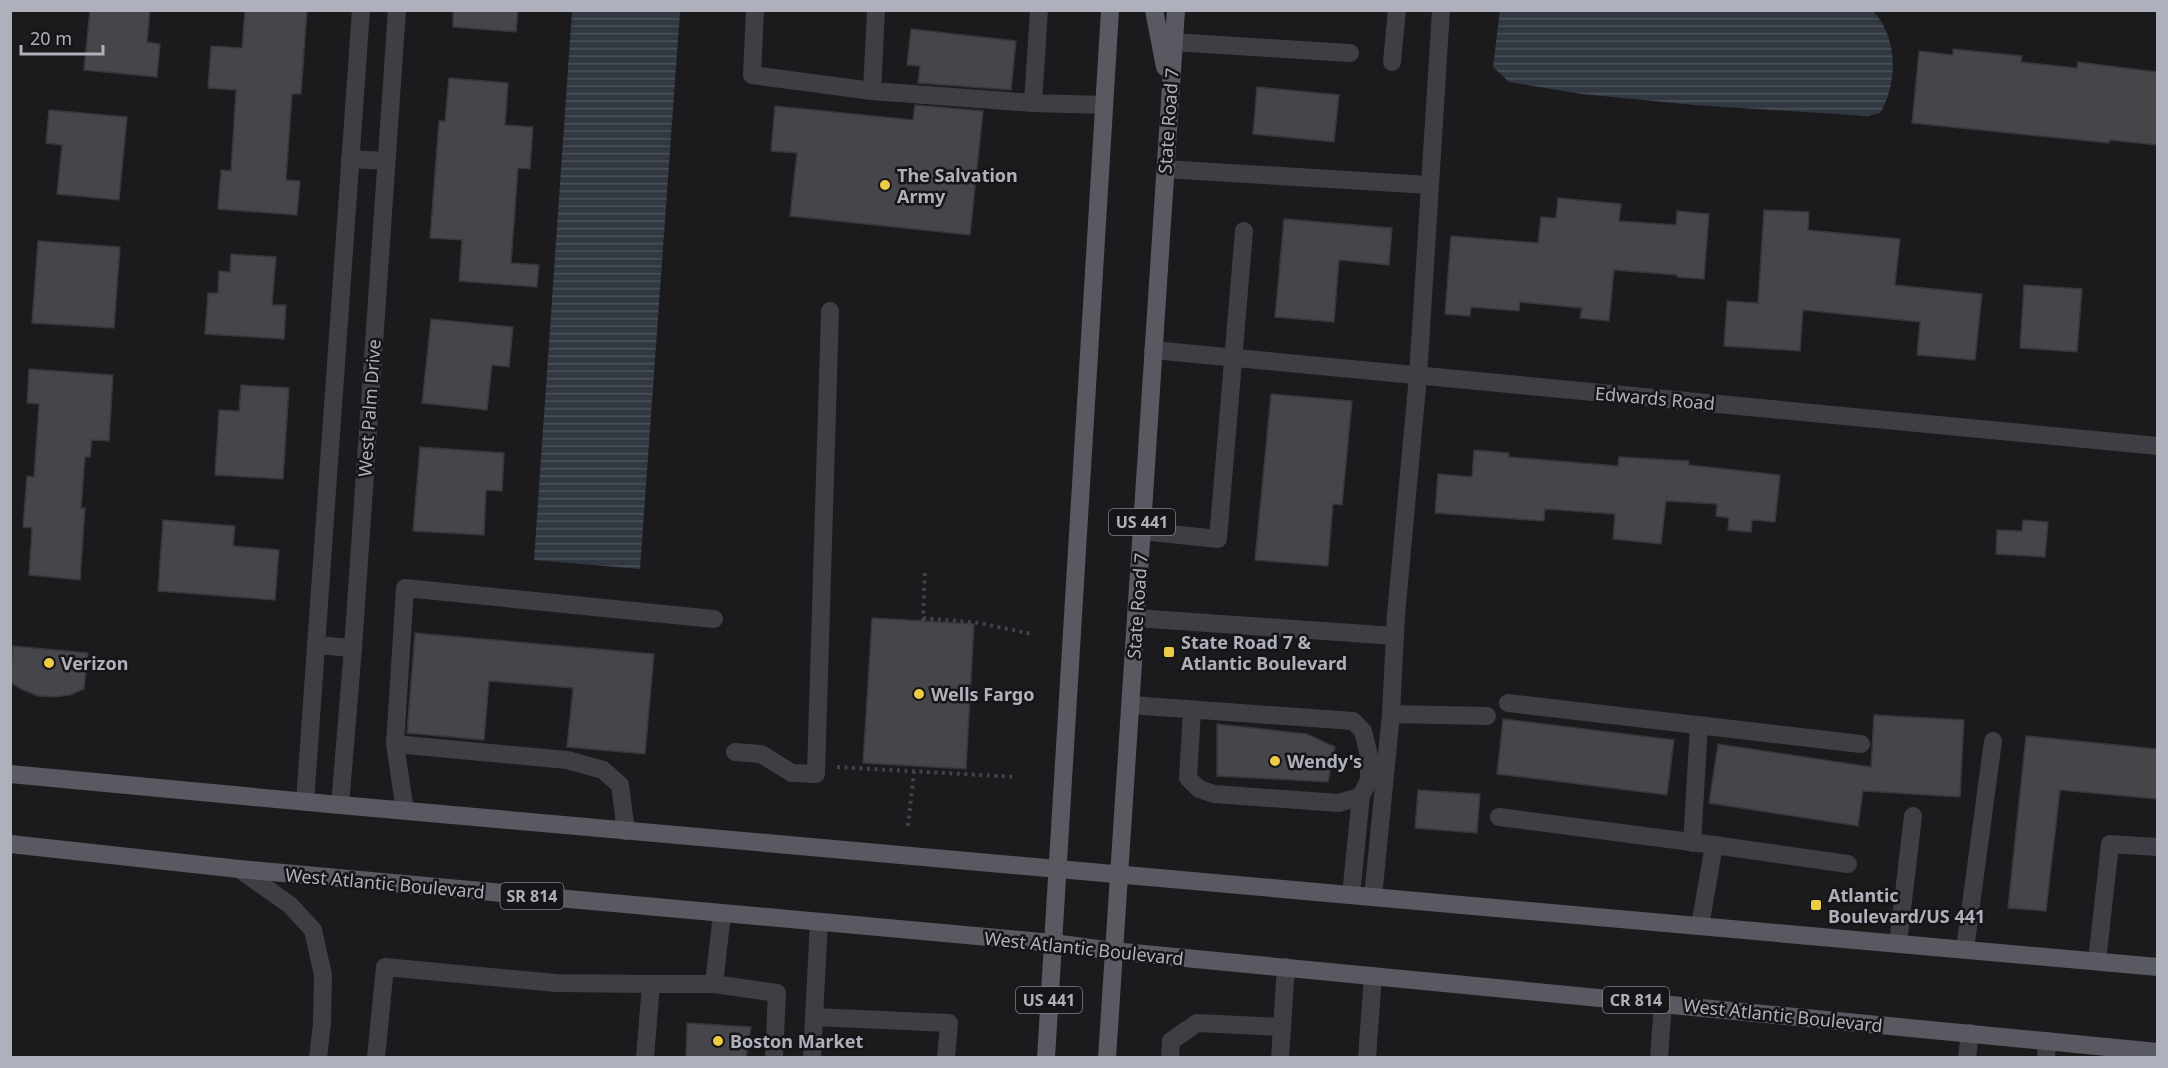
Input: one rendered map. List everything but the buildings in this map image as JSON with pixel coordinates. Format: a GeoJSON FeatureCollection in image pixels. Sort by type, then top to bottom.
{"type":"FeatureCollection","features":[{"type":"Feature","properties":{"kind":"main road","name":"US 441"},"geometry":{"type":"LineString","coordinates":[[1046,1058],[1110,10]]}},
{"type":"Feature","properties":{"kind":"main road"},"geometry":{"type":"LineString","coordinates":[[1154,10],[1169,92]]}},
{"type":"Feature","properties":{"kind":"main road","name":"State Road 7"},"geometry":{"type":"LineString","coordinates":[[1107,1058],[1176,10]]}},
{"type":"Feature","properties":{"kind":"main road"},"geometry":{"type":"LineString","coordinates":[[10,774],[626,831],[2157,966]]}},
{"type":"Feature","properties":{"kind":"main road","name":"West Atlantic Boulevard"},"geometry":{"type":"LineString","coordinates":[[10,844],[238,869],[1053,944],[1970,1033],[2047,1049],[2157,1052]]}},
{"type":"Feature","properties":{"kind":"street","name":"West Palm Drive"},"geometry":{"type":"LineString","coordinates":[[305,802],[361,10]]}},
{"type":"Feature","properties":{"kind":"street","name":"West Palm Drive"},"geometry":{"type":"LineString","coordinates":[[340,805],[397,10]]}},
{"type":"Feature","properties":{"kind":"street"},"geometry":{"type":"LineString","coordinates":[[755,10],[752,75],[872,91],[1033,103],[1104,105]]}},
{"type":"Feature","properties":{"kind":"street"},"geometry":{"type":"LineString","coordinates":[[872,91],[876,10]]}},
{"type":"Feature","properties":{"kind":"street"},"geometry":{"type":"LineString","coordinates":[[1033,103],[1039,10]]}},
{"type":"Feature","properties":{"kind":"street"},"geometry":{"type":"LineString","coordinates":[[1392,62],[1397,10]]}},
{"type":"Feature","properties":{"kind":"street"},"geometry":{"type":"LineString","coordinates":[[1373,897],[1391,714],[1395,636],[1418,375],[1441,10]]}},
{"type":"Feature","properties":{"kind":"street"},"geometry":{"type":"LineString","coordinates":[[1173,42],[1350,54]]}},
{"type":"Feature","properties":{"kind":"street"},"geometry":{"type":"LineString","coordinates":[[350,159],[386,161]]}},
{"type":"Feature","properties":{"kind":"street"},"geometry":{"type":"LineString","coordinates":[[1165,169],[1429,185]]}},
{"type":"Feature","properties":{"kind":"street"},"geometry":{"type":"LineString","coordinates":[[1142,531],[1218,539],[1244,231]]}},
{"type":"Feature","properties":{"kind":"street"},"geometry":{"type":"LineString","coordinates":[[735,752],[761,754],[792,773],[816,774],[830,311]]}},
{"type":"Feature","properties":{"kind":"street","name":"Edwards Road"},"geometry":{"type":"LineString","coordinates":[[1153,351],[2157,446]]}},
{"type":"Feature","properties":{"kind":"street"},"geometry":{"type":"LineString","coordinates":[[405,811],[395,744],[405,588],[714,619]]}},
{"type":"Feature","properties":{"kind":"street"},"geometry":{"type":"LineString","coordinates":[[1136,618],[1395,636]]}},
{"type":"Feature","properties":{"kind":"street"},"geometry":{"type":"LineString","coordinates":[[316,645],[353,648]]}},
{"type":"Feature","properties":{"kind":"street"},"geometry":{"type":"LineString","coordinates":[[1508,703],[1861,744]]}},
{"type":"Feature","properties":{"kind":"street"},"geometry":{"type":"LineString","coordinates":[[1131,705],[1353,721],[1363,731],[1369,756],[1368,780],[1360,796],[1351,895]]}},
{"type":"Feature","properties":{"kind":"street"},"geometry":{"type":"LineString","coordinates":[[1192,711],[1188,778],[1199,789],[1214,794],[1339,803],[1360,796]]}},
{"type":"Feature","properties":{"kind":"street"},"geometry":{"type":"LineString","coordinates":[[1391,714],[1487,716]]}},
{"type":"Feature","properties":{"kind":"street"},"geometry":{"type":"LineString","coordinates":[[1692,843],[1699,726]]}},
{"type":"Feature","properties":{"kind":"street"},"geometry":{"type":"LineString","coordinates":[[1965,949],[1993,741]]}},
{"type":"Feature","properties":{"kind":"street"},"geometry":{"type":"LineString","coordinates":[[395,744],[567,760],[603,770],[620,785],[626,831]]}},
{"type":"Feature","properties":{"kind":"street"},"geometry":{"type":"LineString","coordinates":[[1898,943],[1913,816]]}},
{"type":"Feature","properties":{"kind":"street"},"geometry":{"type":"LineString","coordinates":[[1499,817],[1848,864]]}},
{"type":"Feature","properties":{"kind":"street"},"geometry":{"type":"LineString","coordinates":[[2097,961],[2110,844],[2157,847]]}},
{"type":"Feature","properties":{"kind":"street"},"geometry":{"type":"LineString","coordinates":[[1700,926],[1714,845]]}},
{"type":"Feature","properties":{"kind":"street"},"geometry":{"type":"LineString","coordinates":[[238,869],[290,905],[313,930],[322,975],[322,1023],[318,1058]]}},
{"type":"Feature","properties":{"kind":"street"},"geometry":{"type":"LineString","coordinates":[[714,984],[722,914]]}},
{"type":"Feature","properties":{"kind":"street"},"geometry":{"type":"LineString","coordinates":[[812,1058],[819,922]]}},
{"type":"Feature","properties":{"kind":"street"},"geometry":{"type":"LineString","coordinates":[[376,1058],[385,967],[556,983],[714,984],[777,993],[774,1058]]}},
{"type":"Feature","properties":{"kind":"street"},"geometry":{"type":"LineString","coordinates":[[1280,1058],[1286,968]]}},
{"type":"Feature","properties":{"kind":"street"},"geometry":{"type":"LineString","coordinates":[[1367,1058],[1373,976]]}},
{"type":"Feature","properties":{"kind":"street"},"geometry":{"type":"LineString","coordinates":[[645,1058],[651,984]]}},
{"type":"Feature","properties":{"kind":"street"},"geometry":{"type":"LineString","coordinates":[[1659,1058],[1663,1003]]}},
{"type":"Feature","properties":{"kind":"street"},"geometry":{"type":"LineString","coordinates":[[814,1017],[949,1023],[946,1058]]}},
{"type":"Feature","properties":{"kind":"street"},"geometry":{"type":"LineString","coordinates":[[1170,1058],[1171,1041],[1197,1023],[1281,1027]]}},
{"type":"Feature","properties":{"kind":"street"},"geometry":{"type":"LineString","coordinates":[[1967,1058],[1970,1033]]}},
{"type":"Feature","properties":{"kind":"path"},"geometry":{"type":"LineString","coordinates":[[925,569],[923,620],[980,623],[1032,634]]}},
{"type":"Feature","properties":{"kind":"path"},"geometry":{"type":"LineString","coordinates":[[816,766],[1016,777]]}},
{"type":"Feature","properties":{"kind":"path"},"geometry":{"type":"LineString","coordinates":[[908,826],[914,772]]}},
{"type":"Feature","properties":{"kind":"shaded area"},"geometry":{"type":"Polygon","coordinates":[[[1500,10],[1874,12],[1888,35],[1891,48],[1893,61],[1890,88],[1880,113],[1868,116],[1694,105],[1582,94],[1509,82],[1493,67],[1500,10]]]}},
{"type":"Feature","properties":{"kind":"shaded area"},"geometry":{"type":"Polygon","coordinates":[[[572,11],[680,11],[640,569],[534,560],[572,11]]]}},
{"type":"Feature","properties":{"kind":"place","name":"The Salvation Army"},"geometry":{"type":"Point","coordinates":[885,185]}},
{"type":"Feature","properties":{"kind":"place","name":"State Road 7 & Atlantic Boulevard"},"geometry":{"type":"Point","coordinates":[1169,652]}},
{"type":"Feature","properties":{"kind":"place","name":"Verizon"},"geometry":{"type":"Point","coordinates":[49,663]}},
{"type":"Feature","properties":{"kind":"place","name":"Wells Fargo"},"geometry":{"type":"Point","coordinates":[919,694]}},
{"type":"Feature","properties":{"kind":"place","name":"Wendy's"},"geometry":{"type":"Point","coordinates":[1275,761]}},
{"type":"Feature","properties":{"kind":"place","name":"Atlantic Boulevard/US 441"},"geometry":{"type":"Point","coordinates":[1816,905]}},
{"type":"Feature","properties":{"kind":"place","name":"Boston Market"},"geometry":{"type":"Point","coordinates":[718,1041]}}]}
